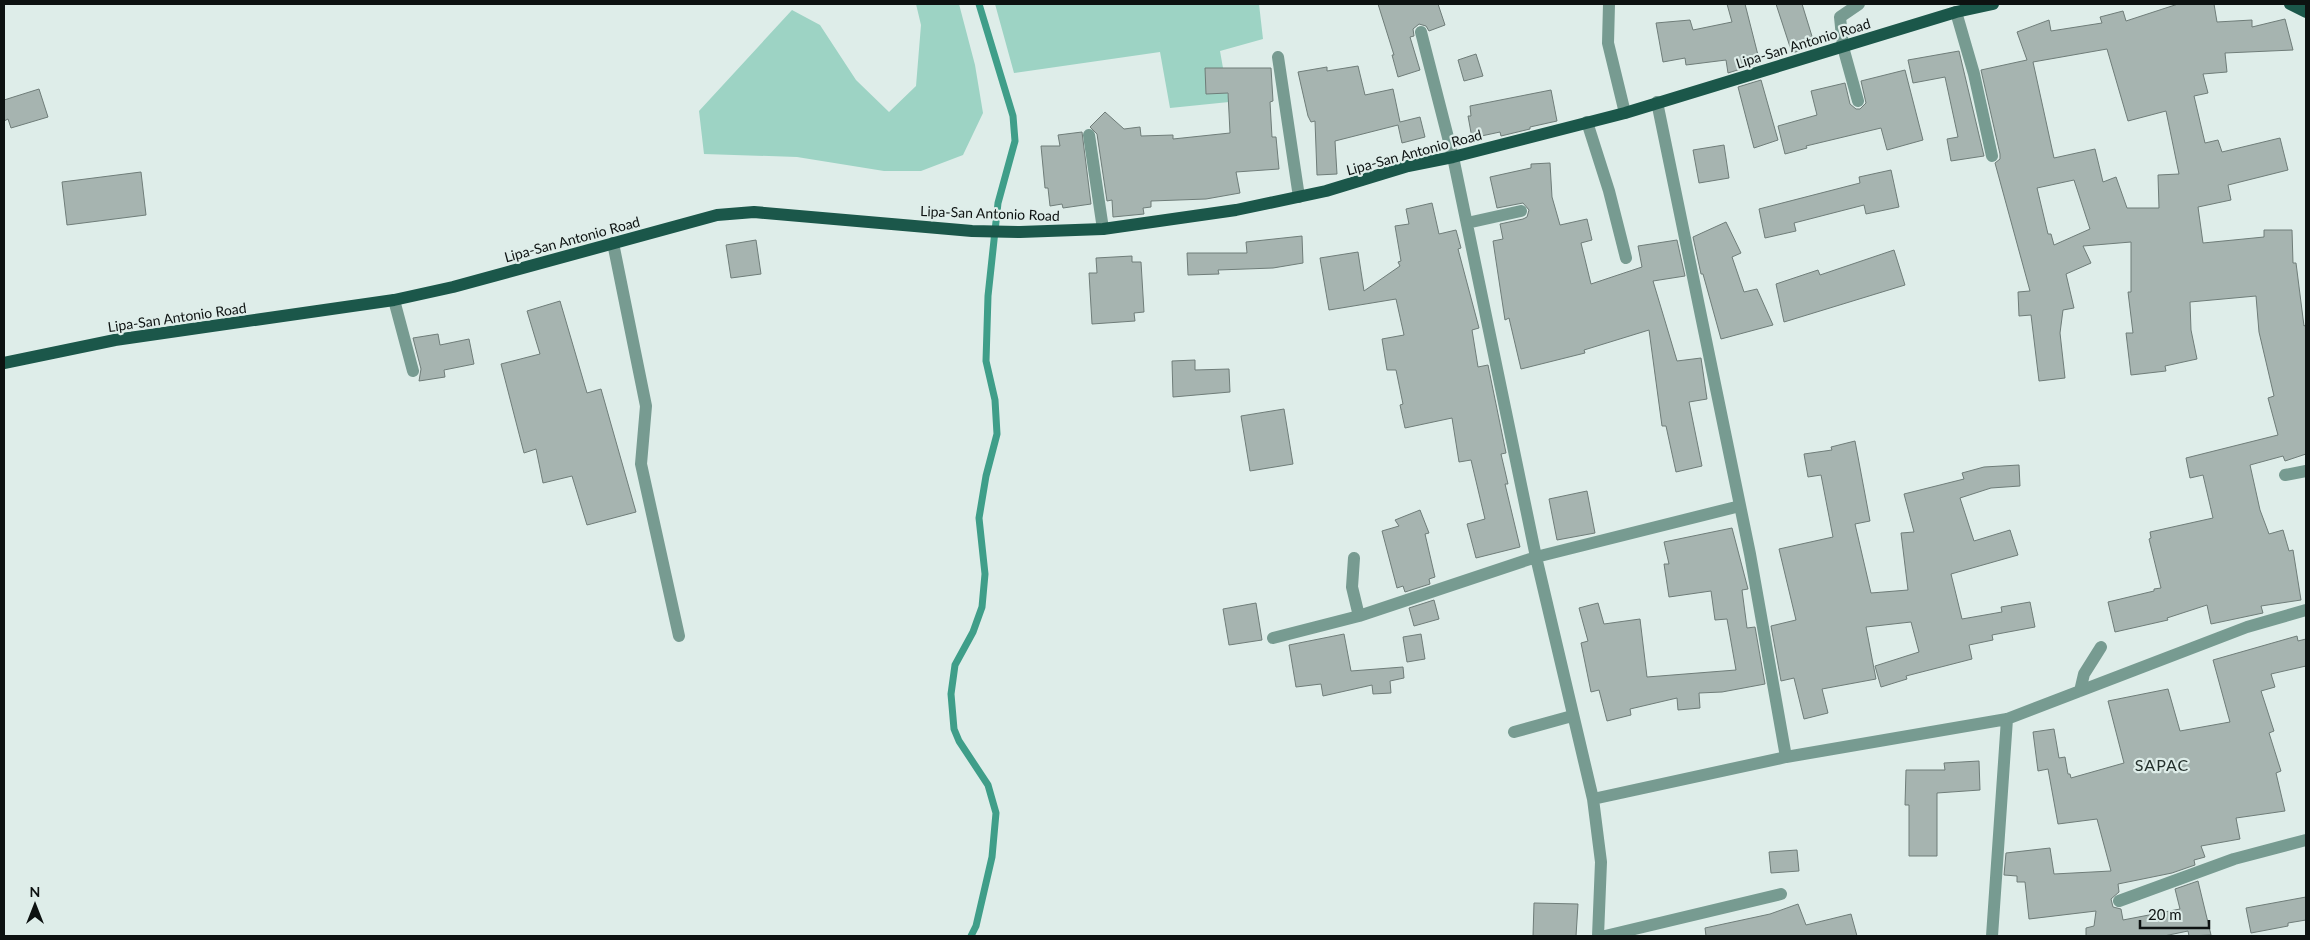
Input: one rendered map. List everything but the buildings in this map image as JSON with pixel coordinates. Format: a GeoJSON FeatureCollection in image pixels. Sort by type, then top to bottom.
{"type":"FeatureCollection","features":[{"type":"Feature","properties":{"kind":"main road","name":"Lipa-San Antonio Road"},"geometry":{"type":"LineString","coordinates":[[4,363],[115,340],[394,300],[453,287],[716,215],[754,212],[972,230],[1020,232],[1103,229],[1236,210],[1326,191],[1408,166],[1453,157],[1625,113],[1956,12],[1993,4]]}},
{"type":"Feature","properties":{"kind":"main road"},"geometry":{"type":"LineString","coordinates":[[2290,4],[2306,12]]}},
{"type":"Feature","properties":{"kind":"street"},"geometry":{"type":"LineString","coordinates":[[1609,4],[1608,43],[1625,113]]}},
{"type":"Feature","properties":{"kind":"street"},"geometry":{"type":"LineString","coordinates":[[1858,101],[1843,47],[1840,18],[1859,4]]}},
{"type":"Feature","properties":{"kind":"street"},"geometry":{"type":"LineString","coordinates":[[1956,12],[1974,74],[1992,156]]}},
{"type":"Feature","properties":{"kind":"street"},"geometry":{"type":"LineString","coordinates":[[1421,32],[1453,157],[1536,557],[1593,799],[1601,862],[1598,936]]}},
{"type":"Feature","properties":{"kind":"street"},"geometry":{"type":"LineString","coordinates":[[1278,57],[1298,197]]}},
{"type":"Feature","properties":{"kind":"street"},"geometry":{"type":"LineString","coordinates":[[1657,102],[1740,506],[1786,757]]}},
{"type":"Feature","properties":{"kind":"street"},"geometry":{"type":"LineString","coordinates":[[1586,122],[1609,191],[1626,258]]}},
{"type":"Feature","properties":{"kind":"street"},"geometry":{"type":"LineString","coordinates":[[1089,135],[1103,229]]}},
{"type":"Feature","properties":{"kind":"street"},"geometry":{"type":"LineString","coordinates":[[1467,223],[1521,211]]}},
{"type":"Feature","properties":{"kind":"street"},"geometry":{"type":"LineString","coordinates":[[612,243],[646,406],[641,464],[679,636]]}},
{"type":"Feature","properties":{"kind":"street"},"geometry":{"type":"LineString","coordinates":[[394,300],[413,371]]}},
{"type":"Feature","properties":{"kind":"street"},"geometry":{"type":"LineString","coordinates":[[2286,475],[2306,471]]}},
{"type":"Feature","properties":{"kind":"street"},"geometry":{"type":"LineString","coordinates":[[1273,638],[1359,616],[1536,557],[1740,506]]}},
{"type":"Feature","properties":{"kind":"street"},"geometry":{"type":"LineString","coordinates":[[1354,558],[1352,587],[1359,616]]}},
{"type":"Feature","properties":{"kind":"street"},"geometry":{"type":"LineString","coordinates":[[1593,799],[1786,757],[2008,719],[2247,627],[2306,610]]}},
{"type":"Feature","properties":{"kind":"street"},"geometry":{"type":"LineString","coordinates":[[2080,691],[2084,674],[2101,647]]}},
{"type":"Feature","properties":{"kind":"street"},"geometry":{"type":"LineString","coordinates":[[1514,732],[1572,716]]}},
{"type":"Feature","properties":{"kind":"street"},"geometry":{"type":"LineString","coordinates":[[1992,936],[2008,719]]}},
{"type":"Feature","properties":{"kind":"street"},"geometry":{"type":"LineString","coordinates":[[2119,901],[2234,859],[2306,840]]}},
{"type":"Feature","properties":{"kind":"street"},"geometry":{"type":"LineString","coordinates":[[1605,936],[1780,894]]}},
{"type":"Feature","properties":{"kind":"green space"},"geometry":{"type":"Polygon","coordinates":[[[916,4],[959,4],[975,65],[983,113],[963,155],[921,171],[884,171],[797,157],[704,154],[699,111],[792,10],[820,25],[856,80],[889,112],[916,86],[921,25],[916,4]]]}},
{"type":"Feature","properties":{"kind":"green space"},"geometry":{"type":"Polygon","coordinates":[[[995,4],[1259,4],[1263,39],[1220,51],[1229,102],[1170,108],[1160,52],[1014,73],[995,4]]]}},
{"type":"Feature","properties":{"kind":"waterway"},"geometry":{"type":"LineString","coordinates":[[971,936],[976,926],[992,857],[996,813],[988,785],[959,741],[954,729],[951,694],[955,665],[973,632],[982,607],[985,574],[979,518],[986,476],[997,434],[995,400],[986,361],[988,296],[998,203],[1015,141],[1013,116],[979,4]]}},
{"type":"Feature","properties":{"kind":"district","name":"SAPAC"},"geometry":{"type":"Point","coordinates":[2162,764]}}]}
